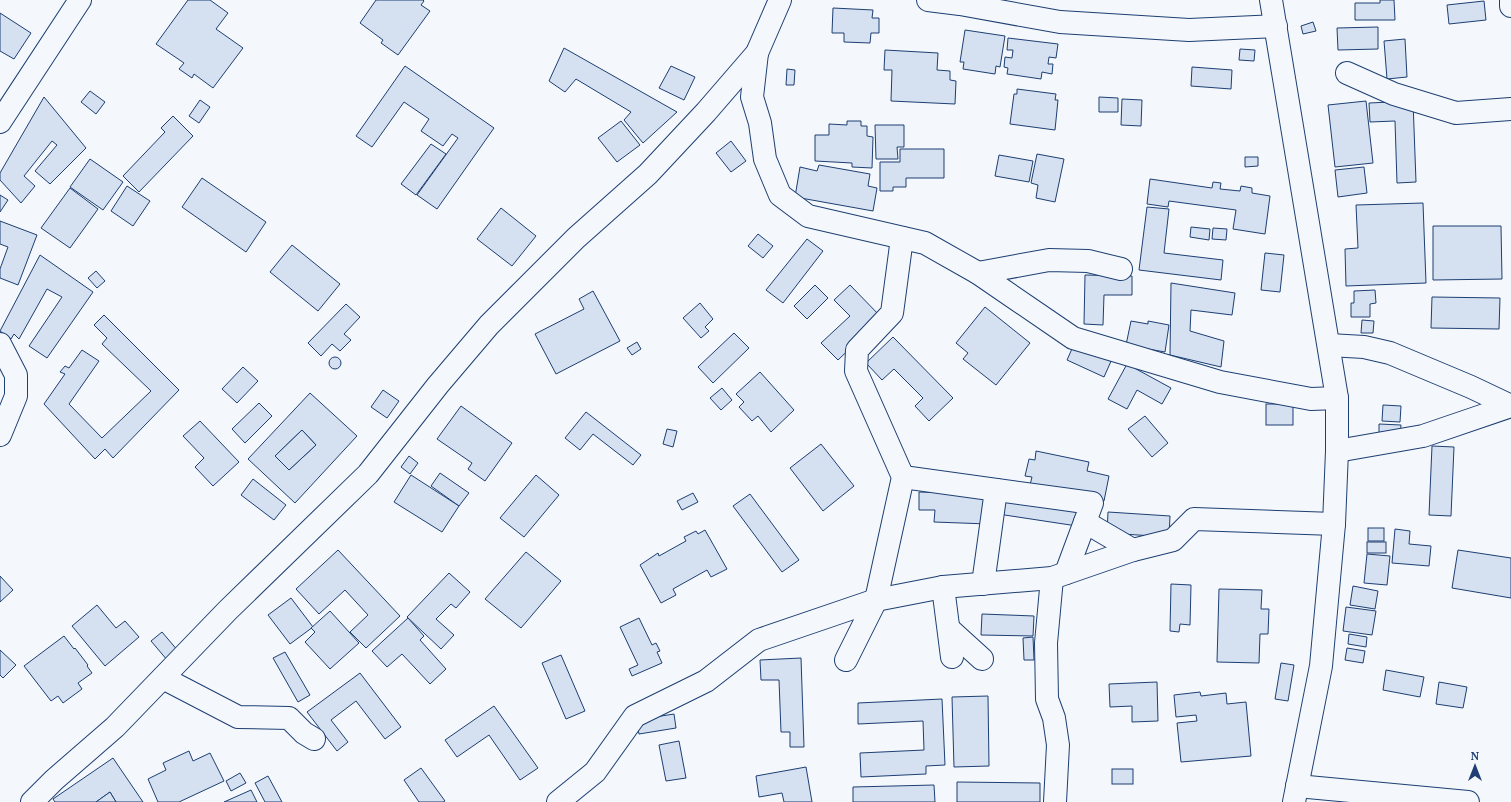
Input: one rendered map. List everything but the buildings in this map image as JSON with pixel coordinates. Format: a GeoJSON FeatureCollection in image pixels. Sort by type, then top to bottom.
{"type":"FeatureCollection","features":[{"type":"Feature","properties":{"kind":"street"},"geometry":{"type":"LineString","coordinates":[[0,122],[80,0]]}},
{"type":"Feature","properties":{"kind":"street"},"geometry":{"type":"LineString","coordinates":[[32,802],[54,780],[115,727],[228,610],[368,474],[489,325],[576,238],[648,174],[706,112],[756,53],[780,0]]}},
{"type":"Feature","properties":{"kind":"street"},"geometry":{"type":"LineString","coordinates":[[928,0],[959,2],[1060,22],[1189,30],[1276,26]]}},
{"type":"Feature","properties":{"kind":"street"},"geometry":{"type":"LineString","coordinates":[[1271,0],[1338,398],[1334,524],[1321,666],[1296,794],[1468,802]]}},
{"type":"Feature","properties":{"kind":"street"},"geometry":{"type":"LineString","coordinates":[[1510,0],[1511,6]]}},
{"type":"Feature","properties":{"kind":"street"},"geometry":{"type":"LineString","coordinates":[[756,53],[752,97],[760,124],[766,159],[780,195],[808,216],[925,243],[978,273],[1073,338],[1220,382],[1311,399],[1338,398]]}},
{"type":"Feature","properties":{"kind":"street"},"geometry":{"type":"LineString","coordinates":[[1347,74],[1394,94],[1456,113],[1511,110]]}},
{"type":"Feature","properties":{"kind":"street"},"geometry":{"type":"LineString","coordinates":[[846,660],[876,600],[903,477],[856,371],[857,350],[892,313],[902,238]]}},
{"type":"Feature","properties":{"kind":"street"},"geometry":{"type":"LineString","coordinates":[[978,273],[1049,260],[1088,261],[1121,269]]}},
{"type":"Feature","properties":{"kind":"street"},"geometry":{"type":"LineString","coordinates":[[0,344],[16,375],[16,396],[0,435]]}},
{"type":"Feature","properties":{"kind":"street"},"geometry":{"type":"LineString","coordinates":[[1329,345],[1364,347],[1390,353],[1471,386],[1511,406]]}},
{"type":"Feature","properties":{"kind":"street"},"geometry":{"type":"LineString","coordinates":[[1337,451],[1423,436],[1511,406]]}},
{"type":"Feature","properties":{"kind":"street"},"geometry":{"type":"LineString","coordinates":[[903,477],[1092,503],[1085,522],[1059,576],[1046,642],[1047,699],[1054,718],[1058,745],[1055,802]]}},
{"type":"Feature","properties":{"kind":"street"},"geometry":{"type":"LineString","coordinates":[[983,584],[996,490]]}},
{"type":"Feature","properties":{"kind":"street"},"geometry":{"type":"LineString","coordinates":[[558,802],[595,772],[635,716],[706,681],[759,640],[876,600],[943,587],[1059,576],[1133,550],[1173,540],[1194,519],[1334,524]]}},
{"type":"Feature","properties":{"kind":"street"},"geometry":{"type":"LineString","coordinates":[[1085,522],[1133,550]]}},
{"type":"Feature","properties":{"kind":"street"},"geometry":{"type":"LineString","coordinates":[[943,587],[952,657]]}},
{"type":"Feature","properties":{"kind":"street"},"geometry":{"type":"LineString","coordinates":[[949,629],[982,659]]}},
{"type":"Feature","properties":{"kind":"street"},"geometry":{"type":"LineString","coordinates":[[162,678],[238,717],[289,718],[304,733],[314,739]]}}]}
